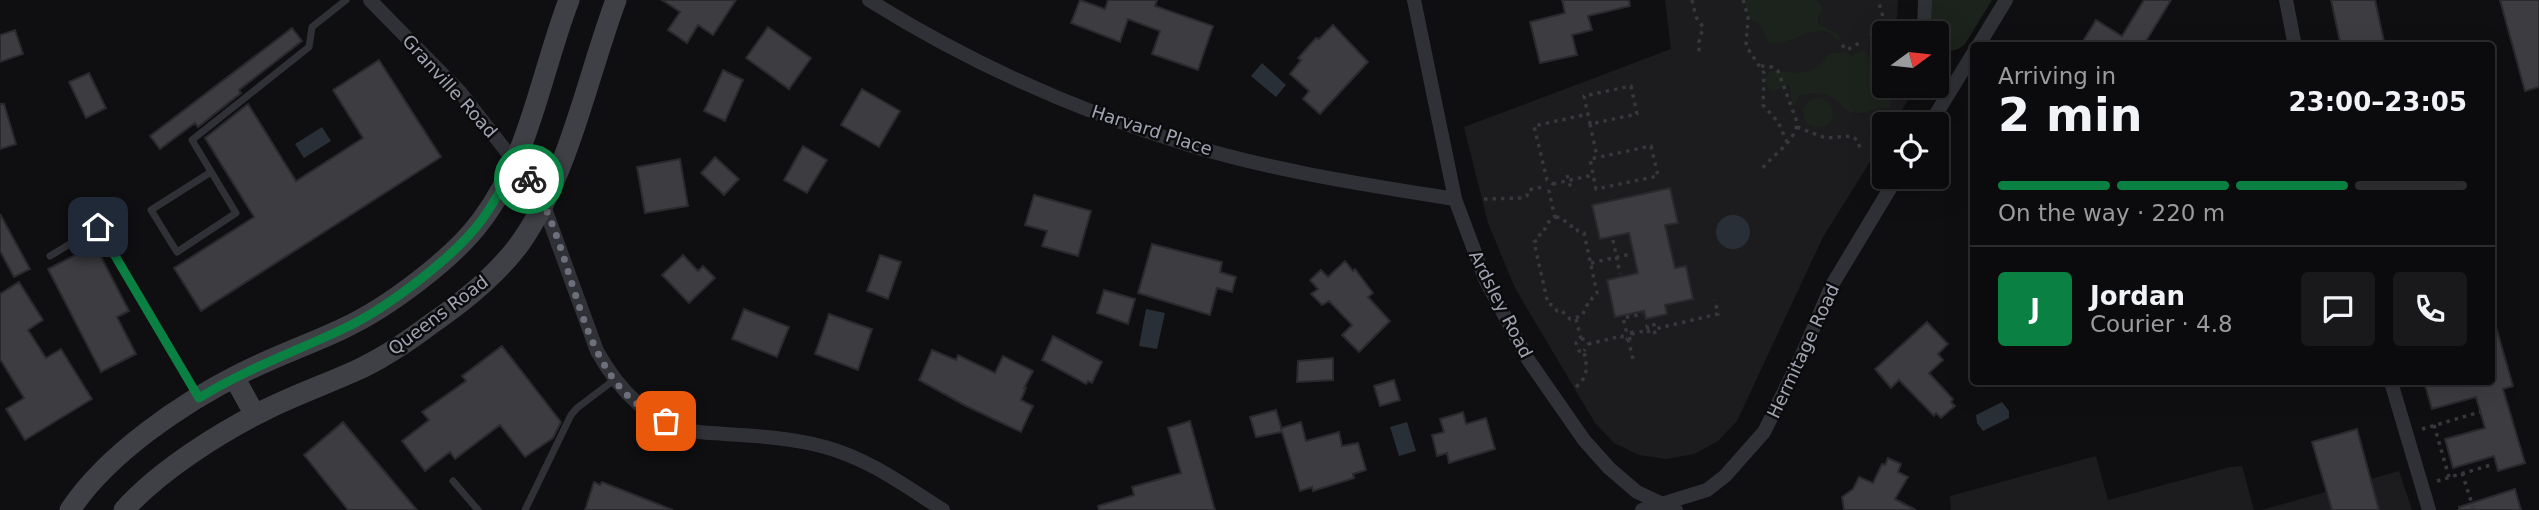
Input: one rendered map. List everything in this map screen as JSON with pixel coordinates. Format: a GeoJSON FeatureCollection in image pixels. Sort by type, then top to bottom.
{"type":"FeatureCollection","features":[{"type":"Feature","properties":{"kind":"main road"},"geometry":{"type":"LineString","coordinates":[[70,510],[108,463],[199,398],[234,377],[353,324],[417,280],[475,228],[501,191],[515,160],[569,0]]}},
{"type":"Feature","properties":{"kind":"main road","name":"Queens Road"},"geometry":{"type":"LineString","coordinates":[[124,510],[152,484],[195,452],[256,415],[373,362],[437,320],[507,259],[543,203],[565,151],[616,0]]}},
{"type":"Feature","properties":{"kind":"main road"},"geometry":{"type":"LineString","coordinates":[[234,377],[256,415]]}},
{"type":"Feature","properties":{"kind":"street","name":"Granville Road"},"geometry":{"type":"LineString","coordinates":[[370,0],[461,93],[515,160],[543,203],[589,332],[614,380],[627,395],[649,412],[687,430],[787,439],[824,446],[876,467],[943,510]]}},
{"type":"Feature","properties":{"kind":"street","name":"Harvard Place"},"geometry":{"type":"LineString","coordinates":[[869,0],[931,36],[1020,81],[1112,120],[1191,146],[1302,172],[1455,199]]}},
{"type":"Feature","properties":{"kind":"street","name":"Ardsley Road"},"geometry":{"type":"LineString","coordinates":[[1414,0],[1455,199],[1485,279],[1527,358],[1584,440],[1609,468],[1637,492],[1669,507]]}},
{"type":"Feature","properties":{"kind":"street"},"geometry":{"type":"LineString","coordinates":[[1924,21],[1925,0]]}},
{"type":"Feature","properties":{"kind":"street"},"geometry":{"type":"LineString","coordinates":[[1980,42],[2006,0]]}},
{"type":"Feature","properties":{"kind":"street"},"geometry":{"type":"LineString","coordinates":[[2286,0],[2294,42]]}},
{"type":"Feature","properties":{"kind":"street"},"geometry":{"type":"LineString","coordinates":[[1950,90],[1970,58]]}},
{"type":"Feature","properties":{"kind":"street"},"geometry":{"type":"LineString","coordinates":[[1937,112],[1945,98]]}},
{"type":"Feature","properties":{"kind":"street","name":"Hermitage Road"},"geometry":{"type":"LineString","coordinates":[[1642,510],[1669,507],[1707,490],[1725,476],[1764,432],[1812,334],[1832,285],[1890,189]]}},
{"type":"Feature","properties":{"kind":"street"},"geometry":{"type":"LineString","coordinates":[[2392,385],[2429,510]]}},
{"type":"Feature","properties":{"kind":"lane"},"geometry":{"type":"LineString","coordinates":[[211,172],[151,210],[177,252],[236,213],[211,172],[192,141],[309,47],[312,27],[346,0]]}},
{"type":"Feature","properties":{"kind":"lane"},"geometry":{"type":"LineString","coordinates":[[50,256],[98,227],[199,398]]}},
{"type":"Feature","properties":{"kind":"lane"},"geometry":{"type":"LineString","coordinates":[[525,510],[571,415],[614,380]]}},
{"type":"Feature","properties":{"kind":"lane"},"geometry":{"type":"LineString","coordinates":[[453,481],[478,510]]}},
{"type":"Feature","properties":{"kind":"path"},"geometry":{"type":"LineString","coordinates":[[1692,0],[1696,17],[1703,27],[1699,56]]}},
{"type":"Feature","properties":{"kind":"path"},"geometry":{"type":"LineString","coordinates":[[1743,0],[1748,17],[1746,46],[1761,66],[1764,79],[1763,105],[1778,122],[1787,142]]}},
{"type":"Feature","properties":{"kind":"path"},"geometry":{"type":"LineString","coordinates":[[1870,36],[1880,29],[1884,21],[1878,0]]}},
{"type":"Feature","properties":{"kind":"path"},"geometry":{"type":"LineString","coordinates":[[1842,45],[1847,50],[1859,43]]}},
{"type":"Feature","properties":{"kind":"path"},"geometry":{"type":"LineString","coordinates":[[1761,66],[1772,66],[1780,75],[1797,127],[1762,169]]}},
{"type":"Feature","properties":{"kind":"path"},"geometry":{"type":"LineString","coordinates":[[1590,124],[1637,114],[1631,86],[1584,96],[1597,157]]}},
{"type":"Feature","properties":{"kind":"path"},"geometry":{"type":"LineString","coordinates":[[1553,184],[1547,180],[1534,126],[1588,114]]}},
{"type":"Feature","properties":{"kind":"path"},"geometry":{"type":"LineString","coordinates":[[1797,127],[1826,138],[1852,136],[1858,141],[1860,149]]}},
{"type":"Feature","properties":{"kind":"path"},"geometry":{"type":"LineString","coordinates":[[1651,146],[1658,176],[1596,189],[1590,159],[1597,157],[1651,146]]}},
{"type":"Feature","properties":{"kind":"path"},"geometry":{"type":"LineString","coordinates":[[1555,218],[1549,191],[1553,184],[1567,178],[1593,175]]}},
{"type":"Feature","properties":{"kind":"path"},"geometry":{"type":"LineString","coordinates":[[1567,178],[1575,190]]}},
{"type":"Feature","properties":{"kind":"path"},"geometry":{"type":"LineString","coordinates":[[1542,187],[1547,180]]}},
{"type":"Feature","properties":{"kind":"path"},"geometry":{"type":"LineString","coordinates":[[1484,199],[1522,198],[1527,196],[1528,190],[1542,187],[1549,191]]}},
{"type":"Feature","properties":{"kind":"path"},"geometry":{"type":"LineString","coordinates":[[1555,218],[1562,218],[1570,226],[1575,226],[1578,231],[1584,233],[1591,263],[1597,293],[1587,305],[1584,314],[1570,319],[1561,310],[1557,311],[1553,305],[1548,304],[1534,242],[1539,239],[1547,223],[1555,218]]}},
{"type":"Feature","properties":{"kind":"path"},"geometry":{"type":"LineString","coordinates":[[1613,240],[1620,274]]}},
{"type":"Feature","properties":{"kind":"path"},"geometry":{"type":"LineString","coordinates":[[1591,263],[1631,254]]}},
{"type":"Feature","properties":{"kind":"path"},"geometry":{"type":"LineString","coordinates":[[1632,334],[1648,330],[1647,326],[1658,324],[1660,328],[1718,314],[1716,300]]}},
{"type":"Feature","properties":{"kind":"path"},"geometry":{"type":"LineString","coordinates":[[1626,330],[1623,318],[1643,314]]}},
{"type":"Feature","properties":{"kind":"path"},"geometry":{"type":"LineString","coordinates":[[1576,319],[1581,339]]}},
{"type":"Feature","properties":{"kind":"path"},"geometry":{"type":"LineString","coordinates":[[1631,329],[1633,338],[1622,340],[1620,332],[1626,330],[1631,329]]}},
{"type":"Feature","properties":{"kind":"path"},"geometry":{"type":"LineString","coordinates":[[1588,344],[1622,336]]}},
{"type":"Feature","properties":{"kind":"path"},"geometry":{"type":"LineString","coordinates":[[1581,339],[1585,339],[1588,344],[1584,351],[1578,351],[1576,347],[1576,343],[1581,339]]}},
{"type":"Feature","properties":{"kind":"path"},"geometry":{"type":"LineString","coordinates":[[1628,339],[1633,359]]}},
{"type":"Feature","properties":{"kind":"path"},"geometry":{"type":"LineString","coordinates":[[1576,387],[1587,372],[1584,351]]}},
{"type":"Feature","properties":{"kind":"path"},"geometry":{"type":"LineString","coordinates":[[2413,432],[2480,412]]}},
{"type":"Feature","properties":{"kind":"path"},"geometry":{"type":"LineString","coordinates":[[2434,425],[2449,477]]}},
{"type":"Feature","properties":{"kind":"path"},"geometry":{"type":"LineString","coordinates":[[2428,483],[2491,465]]}},
{"type":"Feature","properties":{"kind":"path"},"geometry":{"type":"LineString","coordinates":[[2462,473],[2474,510]]}},
{"type":"Feature","properties":{"kind":"shaded area"},"geometry":{"type":"Polygon","coordinates":[[[1665,0],[1898,0],[1897,21],[1872,21],[1872,98],[1909,98],[1901,112],[1872,112],[1872,159],[1823,237],[1737,421],[1718,441],[1694,454],[1666,459],[1639,455],[1614,443],[1595,423],[1515,288],[1488,223],[1464,127],[1671,49],[1665,0]]]}},
{"type":"Feature","properties":{"kind":"shaded area"},"geometry":{"type":"Polygon","coordinates":[[[1744,0],[1816,0],[1823,8],[1817,20],[1819,24],[1838,35],[1841,42],[1829,33],[1817,31],[1782,42],[1768,42],[1760,25],[1749,19],[1744,0]]]}},
{"type":"Feature","properties":{"kind":"shaded area"},"geometry":{"type":"Polygon","coordinates":[[[1931,0],[1992,0],[1965,44],[1959,49],[1950,51],[1950,21],[1932,21],[1931,0]]]}},
{"type":"Feature","properties":{"kind":"shaded area"},"geometry":{"type":"Polygon","coordinates":[[[1863,49],[1872,61],[1872,98],[1891,98],[1890,109],[1851,112],[1830,96],[1815,93],[1800,95],[1793,108],[1789,84],[1774,91],[1768,89],[1765,79],[1770,71],[1800,73],[1816,68],[1833,54],[1849,53],[1851,56],[1863,49]]]}},
{"type":"Feature","properties":{"kind":"shaded area"},"geometry":{"type":"Polygon","coordinates":[[[1262,63],[1286,85],[1276,97],[1251,76],[1262,63]]]}},
{"type":"Feature","properties":{"kind":"shaded area"},"geometry":{"type":"Polygon","coordinates":[[[1818,98],[1828,103],[1833,113],[1828,123],[1818,128],[1808,123],[1803,113],[1808,103],[1818,98]]]}},
{"type":"Feature","properties":{"kind":"shaded area"},"geometry":{"type":"Polygon","coordinates":[[[322,127],[331,141],[304,158],[295,144],[322,127]]]}},
{"type":"Feature","properties":{"kind":"shaded area"},"geometry":{"type":"Polygon","coordinates":[[[1733,215],[1745,220],[1750,232],[1745,244],[1733,249],[1721,244],[1716,232],[1721,220],[1733,215]]]}},
{"type":"Feature","properties":{"kind":"shaded area"},"geometry":{"type":"Polygon","coordinates":[[[1146,309],[1165,313],[1157,349],[1139,346],[1146,309]]]}},
{"type":"Feature","properties":{"kind":"shaded area"},"geometry":{"type":"Polygon","coordinates":[[[2002,402],[2009,411],[2009,418],[1983,431],[1977,423],[1976,415],[2002,402]]]}},
{"type":"Feature","properties":{"kind":"shaded area"},"geometry":{"type":"Polygon","coordinates":[[[1407,422],[1416,451],[1399,456],[1390,427],[1407,422]]]}},
{"type":"Feature","properties":{"kind":"shaded area"},"geometry":{"type":"Polygon","coordinates":[[[2096,456],[2108,500],[2242,466],[2254,510],[1951,510],[1950,496],[2096,456]]]}},
{"type":"Feature","properties":{"kind":"shaded area"},"geometry":{"type":"Polygon","coordinates":[[[2399,471],[2412,510],[2262,510],[2399,471]]]}},
{"type":"Feature","properties":{"kind":"building"},"geometry":{"type":"Polygon","coordinates":[[[662,0],[736,0],[713,35],[698,25],[687,43],[668,30],[680,12],[662,0]]]}},
{"type":"Feature","properties":{"kind":"building"},"geometry":{"type":"Polygon","coordinates":[[[1080,0],[1105,9],[1108,0],[1157,0],[1155,6],[1213,26],[1198,70],[1152,54],[1160,31],[1128,19],[1120,42],[1071,23],[1080,0]]]}},
{"type":"Feature","properties":{"kind":"building"},"geometry":{"type":"Polygon","coordinates":[[[1562,0],[1629,0],[1630,6],[1588,16],[1592,30],[1572,35],[1577,55],[1540,63],[1530,22],[1565,13],[1562,0]]]}},
{"type":"Feature","properties":{"kind":"building"},"geometry":{"type":"Polygon","coordinates":[[[2144,0],[2171,0],[2145,42],[2082,42],[2096,20],[2122,36],[2144,0]]]}},
{"type":"Feature","properties":{"kind":"building"},"geometry":{"type":"Polygon","coordinates":[[[2331,0],[2375,0],[2384,42],[2340,42],[2331,0]]]}},
{"type":"Feature","properties":{"kind":"building"},"geometry":{"type":"Polygon","coordinates":[[[2500,0],[2539,0],[2539,87],[2525,91],[2500,0]]]}},
{"type":"Feature","properties":{"kind":"building"},"geometry":{"type":"Polygon","coordinates":[[[1333,25],[1368,62],[1320,114],[1303,99],[1309,91],[1290,74],[1301,60],[1298,58],[1316,38],[1319,39],[1333,25]]]}},
{"type":"Feature","properties":{"kind":"building"},"geometry":{"type":"Polygon","coordinates":[[[768,27],[811,58],[789,89],[746,58],[768,27]]]}},
{"type":"Feature","properties":{"kind":"building"},"geometry":{"type":"Polygon","coordinates":[[[292,28],[302,41],[239,90],[241,93],[198,127],[195,123],[160,149],[150,136],[292,28]]]}},
{"type":"Feature","properties":{"kind":"building"},"geometry":{"type":"Polygon","coordinates":[[[15,30],[23,54],[0,62],[0,35],[15,30]]]}},
{"type":"Feature","properties":{"kind":"building"},"geometry":{"type":"Polygon","coordinates":[[[379,60],[441,157],[201,311],[174,268],[254,217],[205,138],[248,104],[296,181],[363,138],[333,90],[379,60]]]}},
{"type":"Feature","properties":{"kind":"building"},"geometry":{"type":"Polygon","coordinates":[[[723,70],[743,80],[725,121],[704,111],[723,70]]]}},
{"type":"Feature","properties":{"kind":"building"},"geometry":{"type":"Polygon","coordinates":[[[89,73],[106,108],[86,118],[69,82],[89,73]]]}},
{"type":"Feature","properties":{"kind":"building"},"geometry":{"type":"Polygon","coordinates":[[[862,89],[900,111],[879,147],[841,125],[862,89]]]}},
{"type":"Feature","properties":{"kind":"building"},"geometry":{"type":"Polygon","coordinates":[[[0,104],[4,104],[16,144],[0,149],[0,104]]]}},
{"type":"Feature","properties":{"kind":"building"},"geometry":{"type":"Polygon","coordinates":[[[803,146],[827,160],[807,193],[784,180],[803,146]]]}},
{"type":"Feature","properties":{"kind":"building"},"geometry":{"type":"Polygon","coordinates":[[[715,157],[739,179],[724,195],[701,173],[715,157]]]}},
{"type":"Feature","properties":{"kind":"building"},"geometry":{"type":"Polygon","coordinates":[[[680,159],[688,206],[645,213],[637,167],[680,159]]]}},
{"type":"Feature","properties":{"kind":"building"},"geometry":{"type":"Polygon","coordinates":[[[1670,188],[1678,223],[1665,225],[1675,268],[1686,266],[1693,299],[1665,305],[1667,314],[1646,319],[1644,311],[1615,317],[1607,280],[1638,273],[1629,233],[1600,239],[1592,205],[1670,188]]]}},
{"type":"Feature","properties":{"kind":"building"},"geometry":{"type":"Polygon","coordinates":[[[1034,195],[1091,211],[1078,256],[1042,246],[1047,231],[1025,225],[1034,195]]]}},
{"type":"Feature","properties":{"kind":"building"},"geometry":{"type":"Polygon","coordinates":[[[0,214],[30,269],[14,277],[0,251],[0,214]]]}},
{"type":"Feature","properties":{"kind":"building"},"geometry":{"type":"Polygon","coordinates":[[[1152,244],[1222,262],[1220,272],[1236,277],[1232,292],[1217,288],[1210,315],[1138,293],[1152,244]]]}},
{"type":"Feature","properties":{"kind":"building"},"geometry":{"type":"Polygon","coordinates":[[[95,245],[129,311],[117,317],[136,354],[101,372],[48,269],[95,245]]]}},
{"type":"Feature","properties":{"kind":"building"},"geometry":{"type":"Polygon","coordinates":[[[683,255],[698,271],[703,266],[715,278],[689,303],[662,275],[683,255]]]}},
{"type":"Feature","properties":{"kind":"building"},"geometry":{"type":"Polygon","coordinates":[[[880,255],[901,262],[888,299],[867,291],[880,255]]]}},
{"type":"Feature","properties":{"kind":"building"},"geometry":{"type":"Polygon","coordinates":[[[1345,261],[1353,271],[1355,269],[1373,293],[1368,297],[1390,321],[1359,352],[1342,335],[1352,325],[1329,301],[1322,305],[1311,294],[1318,289],[1310,280],[1321,270],[1328,277],[1345,261]]]}},
{"type":"Feature","properties":{"kind":"building"},"geometry":{"type":"Polygon","coordinates":[[[19,282],[43,320],[28,330],[46,358],[61,349],[92,399],[25,440],[6,409],[24,398],[0,359],[0,294],[19,282]]]}},
{"type":"Feature","properties":{"kind":"building"},"geometry":{"type":"Polygon","coordinates":[[[1104,290],[1135,299],[1128,324],[1097,313],[1104,290]]]}},
{"type":"Feature","properties":{"kind":"building"},"geometry":{"type":"Polygon","coordinates":[[[744,309],[789,327],[777,357],[732,339],[744,309]]]}},
{"type":"Feature","properties":{"kind":"building"},"geometry":{"type":"Polygon","coordinates":[[[829,314],[872,329],[858,370],[815,354],[829,314]]]}},
{"type":"Feature","properties":{"kind":"building"},"geometry":{"type":"Polygon","coordinates":[[[1927,322],[1948,344],[1938,354],[1943,360],[1929,373],[1953,399],[1951,402],[1955,406],[1941,418],[1936,413],[1934,416],[1899,380],[1891,388],[1875,369],[1927,322]]]}},
{"type":"Feature","properties":{"kind":"building"},"geometry":{"type":"Polygon","coordinates":[[[2495,327],[2513,386],[2503,389],[2525,463],[2498,471],[2494,456],[2453,468],[2445,439],[2485,428],[2476,397],[2432,409],[2425,385],[2495,385],[2495,327]]]}},
{"type":"Feature","properties":{"kind":"building"},"geometry":{"type":"Polygon","coordinates":[[[1053,336],[1102,362],[1092,383],[1088,381],[1086,384],[1042,360],[1053,336]]]}},
{"type":"Feature","properties":{"kind":"building"},"geometry":{"type":"Polygon","coordinates":[[[502,346],[561,422],[553,438],[525,457],[500,425],[455,459],[450,452],[425,471],[402,441],[429,420],[422,412],[466,381],[462,376],[502,346]]]}},
{"type":"Feature","properties":{"kind":"building"},"geometry":{"type":"Polygon","coordinates":[[[932,350],[956,360],[958,355],[995,373],[1003,356],[1033,371],[1021,400],[1033,406],[1021,432],[919,380],[932,350]]]}},
{"type":"Feature","properties":{"kind":"building"},"geometry":{"type":"Polygon","coordinates":[[[1333,358],[1333,380],[1297,382],[1298,361],[1333,358]]]}},
{"type":"Feature","properties":{"kind":"building"},"geometry":{"type":"Polygon","coordinates":[[[1394,380],[1400,400],[1380,406],[1374,386],[1394,380]]]}},
{"type":"Feature","properties":{"kind":"building"},"geometry":{"type":"Polygon","coordinates":[[[1276,410],[1281,428],[1301,422],[1306,441],[1339,432],[1342,446],[1358,443],[1366,470],[1353,474],[1354,478],[1313,491],[1312,487],[1300,491],[1282,432],[1256,437],[1250,417],[1276,410]]]}},
{"type":"Feature","properties":{"kind":"building"},"geometry":{"type":"Polygon","coordinates":[[[1463,412],[1466,424],[1486,418],[1495,449],[1449,463],[1447,453],[1437,456],[1432,435],[1444,432],[1440,419],[1463,412]]]}},
{"type":"Feature","properties":{"kind":"building"},"geometry":{"type":"Polygon","coordinates":[[[1190,421],[1215,510],[1099,510],[1098,506],[1134,495],[1132,487],[1181,473],[1168,428],[1190,421]]]}},
{"type":"Feature","properties":{"kind":"building"},"geometry":{"type":"Polygon","coordinates":[[[343,422],[417,510],[348,510],[304,455],[343,422]]]}},
{"type":"Feature","properties":{"kind":"building"},"geometry":{"type":"Polygon","coordinates":[[[2357,429],[2379,510],[2332,510],[2312,442],[2357,429]]]}},
{"type":"Feature","properties":{"kind":"building"},"geometry":{"type":"Polygon","coordinates":[[[1888,458],[1901,464],[1898,472],[1908,477],[1895,499],[1916,510],[1844,510],[1842,497],[1853,489],[1859,477],[1873,483],[1888,458]]]}},
{"type":"Feature","properties":{"kind":"building"},"geometry":{"type":"Polygon","coordinates":[[[594,482],[600,485],[602,482],[673,510],[585,510],[594,482]]]}},
{"type":"Feature","properties":{"kind":"building"},"geometry":{"type":"Polygon","coordinates":[[[2515,489],[2521,510],[2459,510],[2459,507],[2515,489]]]}},
{"type":"Feature","properties":{"kind":"way so far"},"geometry":{"type":"LineString","coordinates":[[529,179],[543,203],[589,332],[609,373],[627,395],[666,421]]}},
{"type":"Feature","properties":{"kind":"route"},"geometry":{"type":"LineString","coordinates":[[98,227],[199,398],[242,372],[343,329],[369,315],[427,272],[475,228],[501,191],[515,160],[529,179]]}}]}
